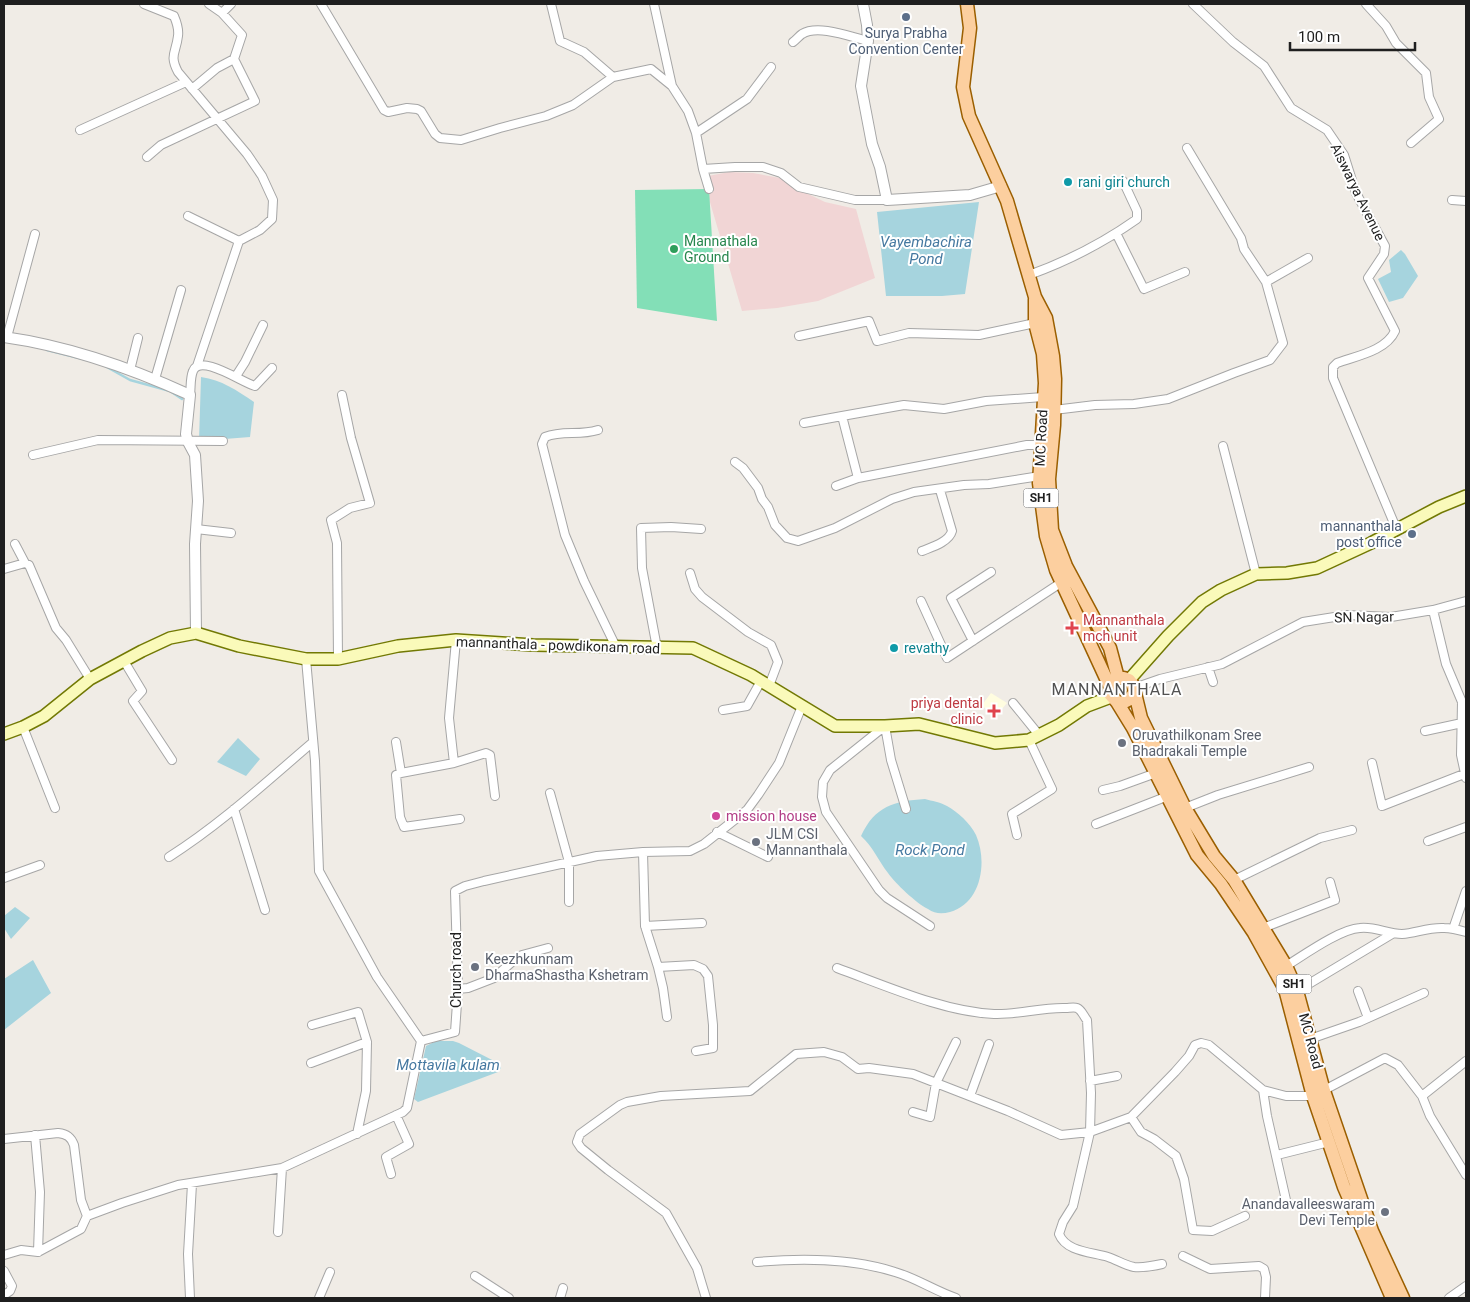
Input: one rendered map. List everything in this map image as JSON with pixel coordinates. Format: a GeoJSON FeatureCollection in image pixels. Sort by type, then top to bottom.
{"type":"FeatureCollection","features":[{"type":"Feature","properties":{"kind":"main road","name":"MC Road"},"geometry":{"type":"LineString","coordinates":[[967,4],[970,28],[963,86],[965,100],[971,122],[1007,201],[1028,276],[1035,297],[1046,318],[1053,356],[1055,379],[1054,424],[1049,479],[1052,530],[1066,566],[1110,648],[1133,728],[1197,855],[1286,966],[1297,991],[1310,1039],[1329,1142],[1344,1187],[1392,1298]]}},
{"type":"Feature","properties":{"kind":"main road","name":"MC Road"},"geometry":{"type":"LineString","coordinates":[[1035,297],[1035,323],[1042,354],[1045,383],[1040,476],[1043,519],[1054,561],[1062,582],[1122,689],[1141,718],[1185,808],[1214,856],[1234,880],[1259,931],[1285,989],[1319,1093],[1372,1231],[1402,1298]]}},
{"type":"Feature","properties":{"kind":"main road"},"geometry":{"type":"LineString","coordinates":[[1122,689],[1168,636],[1202,602],[1221,590],[1256,574],[1317,568],[1371,543],[1396,528],[1439,507],[1466,496]]}},
{"type":"Feature","properties":{"kind":"main road","name":"mannanthala - powdikonam road"},"geometry":{"type":"LineString","coordinates":[[4,734],[24,727],[44,716],[90,679],[124,661],[170,638],[196,633],[239,646],[306,659],[338,659],[398,646],[456,640],[616,648],[693,648],[765,683],[835,726],[920,724],[995,743],[1034,737],[1122,689]]}},
{"type":"Feature","properties":{"kind":"street"},"geometry":{"type":"LineString","coordinates":[[80,130],[189,85],[234,59],[242,35],[222,12],[209,4]]}},
{"type":"Feature","properties":{"kind":"street"},"geometry":{"type":"LineString","coordinates":[[222,12],[231,4]]}},
{"type":"Feature","properties":{"kind":"street"},"geometry":{"type":"LineString","coordinates":[[321,4],[384,110],[388,112],[417,108],[422,112],[435,134],[440,138],[461,140],[546,116],[573,105],[612,77],[651,69],[672,86]]}},
{"type":"Feature","properties":{"kind":"street"},"geometry":{"type":"LineString","coordinates":[[551,4],[560,41],[584,52],[612,77]]}},
{"type":"Feature","properties":{"kind":"street"},"geometry":{"type":"LineString","coordinates":[[654,4],[672,86],[688,112],[696,133],[709,189]]}},
{"type":"Feature","properties":{"kind":"street"},"geometry":{"type":"LineString","coordinates":[[863,4],[868,41],[861,86],[872,144],[880,167],[886,200]]}},
{"type":"Feature","properties":{"kind":"street","name":"Aiswarya Avenue"},"geometry":{"type":"LineString","coordinates":[[1193,4],[1233,42],[1264,66],[1291,108],[1327,130],[1344,155],[1356,193],[1385,246],[1384,254],[1368,278],[1396,332],[1391,340],[1378,347],[1337,363],[1332,371],[1333,378],[1396,528]]}},
{"type":"Feature","properties":{"kind":"street"},"geometry":{"type":"LineString","coordinates":[[1366,4],[1386,26],[1396,43],[1426,73],[1429,97],[1439,119],[1411,143]]}},
{"type":"Feature","properties":{"kind":"street"},"geometry":{"type":"LineString","coordinates":[[151,5],[174,16],[178,36],[172,55],[172,62],[178,72],[247,154],[262,176],[273,200],[272,219],[260,230],[239,241],[197,366],[193,370],[186,434],[195,455],[198,501],[194,544],[196,633]]}},
{"type":"Feature","properties":{"kind":"street"},"geometry":{"type":"LineString","coordinates":[[793,42],[803,33],[813,31],[828,31],[868,41]]}},
{"type":"Feature","properties":{"kind":"street"},"geometry":{"type":"LineString","coordinates":[[147,157],[161,145],[255,100],[234,59]]}},
{"type":"Feature","properties":{"kind":"street"},"geometry":{"type":"LineString","coordinates":[[696,133],[747,99],[771,67]]}},
{"type":"Feature","properties":{"kind":"street"},"geometry":{"type":"LineString","coordinates":[[1054,410],[1095,405],[1134,404],[1168,399],[1270,360],[1283,344],[1266,282],[1244,249],[1241,238],[1187,148]]}},
{"type":"Feature","properties":{"kind":"street"},"geometry":{"type":"LineString","coordinates":[[703,169],[735,166],[763,168],[781,173],[799,187],[855,200],[970,195],[1000,186]]}},
{"type":"Feature","properties":{"kind":"street"},"geometry":{"type":"LineString","coordinates":[[1028,276],[1061,264],[1116,234],[1137,219],[1137,211],[1123,181]]}},
{"type":"Feature","properties":{"kind":"street"},"geometry":{"type":"LineString","coordinates":[[1452,200],[1466,201]]}},
{"type":"Feature","properties":{"kind":"street"},"geometry":{"type":"LineString","coordinates":[[188,216],[239,241]]}},
{"type":"Feature","properties":{"kind":"street"},"geometry":{"type":"LineString","coordinates":[[35,234],[5,337],[47,344],[130,370],[190,395]]}},
{"type":"Feature","properties":{"kind":"street"},"geometry":{"type":"LineString","coordinates":[[1116,234],[1144,289],[1185,272]]}},
{"type":"Feature","properties":{"kind":"street"},"geometry":{"type":"LineString","coordinates":[[1266,282],[1308,258]]}},
{"type":"Feature","properties":{"kind":"street"},"geometry":{"type":"LineString","coordinates":[[155,379],[180,290]]}},
{"type":"Feature","properties":{"kind":"street"},"geometry":{"type":"LineString","coordinates":[[799,336],[869,322],[877,341],[909,333],[979,335],[1035,323]]}},
{"type":"Feature","properties":{"kind":"street"},"geometry":{"type":"LineString","coordinates":[[236,376],[263,325]]}},
{"type":"Feature","properties":{"kind":"street"},"geometry":{"type":"LineString","coordinates":[[130,370],[138,338]]}},
{"type":"Feature","properties":{"kind":"street"},"geometry":{"type":"LineString","coordinates":[[197,366],[203,364],[236,376],[254,386],[272,368]]}},
{"type":"Feature","properties":{"kind":"street"},"geometry":{"type":"LineString","coordinates":[[338,659],[337,543],[331,520],[350,508],[370,503],[351,438],[342,395]]}},
{"type":"Feature","properties":{"kind":"street"},"geometry":{"type":"LineString","coordinates":[[804,423],[904,405],[944,409],[986,401],[1044,397]]}},
{"type":"Feature","properties":{"kind":"street"},"geometry":{"type":"LineString","coordinates":[[842,416],[858,478]]}},
{"type":"Feature","properties":{"kind":"street"},"geometry":{"type":"LineString","coordinates":[[598,430],[587,434],[554,433],[545,437],[542,444],[564,535],[616,648]]}},
{"type":"Feature","properties":{"kind":"street"},"geometry":{"type":"LineString","coordinates":[[33,455],[98,440],[223,441]]}},
{"type":"Feature","properties":{"kind":"street"},"geometry":{"type":"LineString","coordinates":[[836,486],[858,478],[1027,445],[1041,445]]}},
{"type":"Feature","properties":{"kind":"street"},"geometry":{"type":"LineString","coordinates":[[1223,446],[1256,574]]}},
{"type":"Feature","properties":{"kind":"street"},"geometry":{"type":"LineString","coordinates":[[734,462],[743,468],[758,488],[775,525],[787,538],[798,541],[835,528],[892,499],[914,492],[940,490],[964,485],[990,484],[1040,476]]}},
{"type":"Feature","properties":{"kind":"street"},"geometry":{"type":"LineString","coordinates":[[922,551],[951,536],[952,531],[940,490]]}},
{"type":"Feature","properties":{"kind":"street"},"geometry":{"type":"LineString","coordinates":[[657,648],[642,568],[641,528],[701,529]]}},
{"type":"Feature","properties":{"kind":"street"},"geometry":{"type":"LineString","coordinates":[[196,529],[231,533]]}},
{"type":"Feature","properties":{"kind":"street"},"geometry":{"type":"LineString","coordinates":[[15,544],[25,563],[32,568],[56,628],[66,640],[90,679]]}},
{"type":"Feature","properties":{"kind":"street"},"geometry":{"type":"LineString","coordinates":[[4,569],[25,563]]}},
{"type":"Feature","properties":{"kind":"street"},"geometry":{"type":"LineString","coordinates":[[973,641],[952,598],[991,572]]}},
{"type":"Feature","properties":{"kind":"street"},"geometry":{"type":"LineString","coordinates":[[690,573],[695,589],[702,597],[748,632],[771,645],[778,662],[765,683],[746,706],[723,710]]}},
{"type":"Feature","properties":{"kind":"street"},"geometry":{"type":"LineString","coordinates":[[921,601],[947,658],[1062,582]]}},
{"type":"Feature","properties":{"kind":"street","name":"SN Nagar"},"geometry":{"type":"LineString","coordinates":[[1122,689],[1222,664],[1303,622],[1347,615],[1391,617],[1433,610],[1466,601]]}},
{"type":"Feature","properties":{"kind":"street"},"geometry":{"type":"LineString","coordinates":[[1372,763],[1382,806],[1465,776],[1461,755],[1462,702],[1446,664],[1433,610]]}},
{"type":"Feature","properties":{"kind":"street"},"geometry":{"type":"LineString","coordinates":[[454,763],[449,718],[456,640]]}},
{"type":"Feature","properties":{"kind":"street"},"geometry":{"type":"LineString","coordinates":[[87,1216],[178,1186],[282,1168],[396,1115],[407,1108],[422,1041],[377,977],[319,871],[313,742],[306,659]]}},
{"type":"Feature","properties":{"kind":"street"},"geometry":{"type":"LineString","coordinates":[[124,661],[142,691],[132,701],[172,760]]}},
{"type":"Feature","properties":{"kind":"street"},"geometry":{"type":"LineString","coordinates":[[1208,667],[1213,682]]}},
{"type":"Feature","properties":{"kind":"street"},"geometry":{"type":"LineString","coordinates":[[1013,703],[1034,737],[1052,789],[1012,814],[1017,834]]}},
{"type":"Feature","properties":{"kind":"street","name":"Church road"},"geometry":{"type":"LineString","coordinates":[[422,1041],[455,1032],[458,989],[455,890],[484,881],[597,856],[643,852],[690,851],[704,844],[747,810],[758,795],[779,763],[802,706]]}},
{"type":"Feature","properties":{"kind":"street"},"geometry":{"type":"LineString","coordinates":[[1424,731],[1462,723]]}},
{"type":"Feature","properties":{"kind":"street"},"geometry":{"type":"LineString","coordinates":[[906,809],[891,760],[886,726],[830,770],[823,782],[822,797],[826,812],[879,890],[930,926]]}},
{"type":"Feature","properties":{"kind":"street"},"geometry":{"type":"LineString","coordinates":[[24,727],[55,808]]}},
{"type":"Feature","properties":{"kind":"street"},"geometry":{"type":"LineString","coordinates":[[169,857],[234,809],[313,742]]}},
{"type":"Feature","properties":{"kind":"street"},"geometry":{"type":"LineString","coordinates":[[396,742],[401,774]]}},
{"type":"Feature","properties":{"kind":"street"},"geometry":{"type":"LineString","coordinates":[[460,819],[404,827],[400,817],[396,775],[486,754],[490,755],[495,796]]}},
{"type":"Feature","properties":{"kind":"street"},"geometry":{"type":"LineString","coordinates":[[1185,808],[1218,795],[1309,767]]}},
{"type":"Feature","properties":{"kind":"street"},"geometry":{"type":"LineString","coordinates":[[1103,790],[1156,773]]}},
{"type":"Feature","properties":{"kind":"street"},"geometry":{"type":"LineString","coordinates":[[550,793],[569,862],[569,902]]}},
{"type":"Feature","properties":{"kind":"street"},"geometry":{"type":"LineString","coordinates":[[1096,824],[1168,796]]}},
{"type":"Feature","properties":{"kind":"street"},"geometry":{"type":"LineString","coordinates":[[234,809],[265,910]]}},
{"type":"Feature","properties":{"kind":"street"},"geometry":{"type":"LineString","coordinates":[[1428,841],[1466,827]]}},
{"type":"Feature","properties":{"kind":"street"},"geometry":{"type":"LineString","coordinates":[[1234,880],[1320,838],[1352,830]]}},
{"type":"Feature","properties":{"kind":"street"},"geometry":{"type":"LineString","coordinates":[[717,832],[768,857]]}},
{"type":"Feature","properties":{"kind":"street"},"geometry":{"type":"LineString","coordinates":[[643,852],[645,926],[658,967],[667,1017]]}},
{"type":"Feature","properties":{"kind":"street"},"geometry":{"type":"LineString","coordinates":[[4,878],[40,866]]}},
{"type":"Feature","properties":{"kind":"street"},"geometry":{"type":"LineString","coordinates":[[1259,931],[1335,900],[1330,882]]}},
{"type":"Feature","properties":{"kind":"street"},"geometry":{"type":"LineString","coordinates":[[1453,929],[1466,891]]}},
{"type":"Feature","properties":{"kind":"street"},"geometry":{"type":"LineString","coordinates":[[645,926],[702,923]]}},
{"type":"Feature","properties":{"kind":"street"},"geometry":{"type":"LineString","coordinates":[[1286,966],[1337,936],[1362,927],[1392,934],[1415,932],[1431,928],[1453,929],[1466,932]]}},
{"type":"Feature","properties":{"kind":"street"},"geometry":{"type":"LineString","coordinates":[[1297,991],[1392,934]]}},
{"type":"Feature","properties":{"kind":"street"},"geometry":{"type":"LineString","coordinates":[[458,989],[468,988],[494,978],[522,955],[548,948]]}},
{"type":"Feature","properties":{"kind":"street"},"geometry":{"type":"LineString","coordinates":[[658,967],[694,965],[703,969],[708,976],[713,1025],[713,1048],[696,1050]]}},
{"type":"Feature","properties":{"kind":"street"},"geometry":{"type":"LineString","coordinates":[[837,968],[905,993],[976,1013],[999,1014],[1055,1008],[1077,1008],[1087,1020],[1090,1132],[1073,1206],[1059,1234],[1068,1245],[1120,1263],[1135,1267],[1150,1267],[1162,1264]]}},
{"type":"Feature","properties":{"kind":"street"},"geometry":{"type":"LineString","coordinates":[[1358,991],[1368,1018]]}},
{"type":"Feature","properties":{"kind":"street"},"geometry":{"type":"LineString","coordinates":[[1310,1039],[1368,1018],[1424,993]]}},
{"type":"Feature","properties":{"kind":"street"},"geometry":{"type":"LineString","coordinates":[[312,1025],[358,1012],[367,1042],[366,1090],[356,1134]]}},
{"type":"Feature","properties":{"kind":"street"},"geometry":{"type":"LineString","coordinates":[[311,1063],[367,1042]]}},
{"type":"Feature","properties":{"kind":"street"},"geometry":{"type":"LineString","coordinates":[[913,1112],[930,1117],[936,1083],[956,1042]]}},
{"type":"Feature","properties":{"kind":"street"},"geometry":{"type":"LineString","coordinates":[[706,1298],[697,1268],[666,1213],[581,1148],[577,1142],[580,1134],[627,1102],[661,1096],[750,1091],[796,1054],[824,1052],[842,1057],[858,1069],[869,1068],[913,1074],[1008,1111],[1061,1135],[1090,1132],[1131,1117],[1180,1067],[1195,1045],[1201,1042],[1210,1045],[1263,1090],[1286,1096],[1319,1093],[1385,1058],[1398,1066],[1422,1096],[1430,1116],[1466,1174]]}},
{"type":"Feature","properties":{"kind":"street"},"geometry":{"type":"LineString","coordinates":[[970,1096],[989,1044]]}},
{"type":"Feature","properties":{"kind":"street"},"geometry":{"type":"LineString","coordinates":[[1422,1096],[1466,1061]]}},
{"type":"Feature","properties":{"kind":"street"},"geometry":{"type":"LineString","coordinates":[[1090,1081],[1117,1076]]}},
{"type":"Feature","properties":{"kind":"street"},"geometry":{"type":"LineString","coordinates":[[1263,1090],[1286,1200]]}},
{"type":"Feature","properties":{"kind":"street"},"geometry":{"type":"LineString","coordinates":[[392,1174],[386,1157],[409,1144],[396,1115]]}},
{"type":"Feature","properties":{"kind":"street"},"geometry":{"type":"LineString","coordinates":[[1131,1117],[1142,1132],[1176,1156],[1184,1179],[1193,1230],[1212,1231],[1245,1216]]}},
{"type":"Feature","properties":{"kind":"street"},"geometry":{"type":"LineString","coordinates":[[4,1139],[58,1133],[71,1138],[74,1145],[81,1200],[87,1216],[81,1229],[38,1252],[21,1250],[4,1255]]}},
{"type":"Feature","properties":{"kind":"street"},"geometry":{"type":"LineString","coordinates":[[35,1135],[40,1192],[38,1252]]}},
{"type":"Feature","properties":{"kind":"street"},"geometry":{"type":"LineString","coordinates":[[1277,1156],[1329,1142]]}},
{"type":"Feature","properties":{"kind":"street"},"geometry":{"type":"LineString","coordinates":[[278,1232],[282,1168]]}},
{"type":"Feature","properties":{"kind":"street"},"geometry":{"type":"LineString","coordinates":[[190,1298],[188,1254],[192,1184]]}},
{"type":"Feature","properties":{"kind":"street"},"geometry":{"type":"LineString","coordinates":[[1184,1256],[1210,1270],[1259,1266],[1264,1269],[1266,1277],[1265,1298]]}},
{"type":"Feature","properties":{"kind":"street"},"geometry":{"type":"LineString","coordinates":[[757,1262],[795,1258],[847,1262],[896,1272],[956,1298]]}},
{"type":"Feature","properties":{"kind":"street"},"geometry":{"type":"LineString","coordinates":[[4,1271],[12,1286],[10,1291],[4,1295]]}},
{"type":"Feature","properties":{"kind":"street"},"geometry":{"type":"LineString","coordinates":[[320,1298],[330,1272]]}},
{"type":"Feature","properties":{"kind":"street"},"geometry":{"type":"LineString","coordinates":[[475,1276],[508,1298]]}},
{"type":"Feature","properties":{"kind":"street"},"geometry":{"type":"LineString","coordinates":[[1449,1298],[1466,1286]]}},
{"type":"Feature","properties":{"kind":"street"},"geometry":{"type":"LineString","coordinates":[[560,1298],[564,1288]]}},
{"type":"Feature","properties":{"kind":"shaded area"},"geometry":{"type":"Polygon","coordinates":[[[729,172],[753,173],[780,178],[825,202],[856,209],[875,278],[818,301],[777,308],[742,311],[707,192],[708,176],[729,172]]]}},
{"type":"Feature","properties":{"kind":"shaded area","name":"priya dental clinic"},"geometry":{"type":"Polygon","coordinates":[[[991,693],[1007,703],[994,718],[982,705],[991,693]]]}},
{"type":"Feature","properties":{"kind":"green space","name":"Mannathala Ground"},"geometry":{"type":"Polygon","coordinates":[[[709,189],[717,321],[637,308],[635,190],[709,189]]]}},
{"type":"Feature","properties":{"kind":"water","name":"Vayembachira Pond"},"geometry":{"type":"Polygon","coordinates":[[[979,202],[965,294],[886,296],[877,212],[979,202]]]}},
{"type":"Feature","properties":{"kind":"water"},"geometry":{"type":"Polygon","coordinates":[[[1401,250],[1418,276],[1403,298],[1389,302],[1378,279],[1391,272],[1389,260],[1401,250]]]}},
{"type":"Feature","properties":{"kind":"water"},"geometry":{"type":"Polygon","coordinates":[[[201,377],[222,383],[254,402],[250,437],[199,441],[201,377]]]}},
{"type":"Feature","properties":{"kind":"water"},"geometry":{"type":"Polygon","coordinates":[[[238,738],[260,759],[246,776],[217,762],[238,738]]]}},
{"type":"Feature","properties":{"kind":"water","name":"Rock Pond"},"geometry":{"type":"Polygon","coordinates":[[[925,799],[951,808],[967,822],[976,835],[980,846],[981,869],[975,891],[961,908],[947,913],[933,912],[906,893],[884,868],[861,836],[873,818],[887,807],[904,801],[925,799]]]}},
{"type":"Feature","properties":{"kind":"water"},"geometry":{"type":"Polygon","coordinates":[[[15,907],[30,918],[11,939],[4,928],[4,916],[15,907]]]}},
{"type":"Feature","properties":{"kind":"water"},"geometry":{"type":"Polygon","coordinates":[[[33,960],[51,993],[4,1030],[4,979],[33,960]]]}},
{"type":"Feature","properties":{"kind":"water","name":"Mottavila kulam"},"geometry":{"type":"Polygon","coordinates":[[[436,1041],[459,1043],[498,1063],[501,1068],[498,1072],[418,1102],[414,1099],[426,1046],[436,1041]]]}},
{"type":"Feature","properties":{"kind":"waterway"},"geometry":{"type":"LineString","coordinates":[[47,350],[83,359]]}},
{"type":"Feature","properties":{"kind":"waterway"},"geometry":{"type":"LineString","coordinates":[[105,366],[130,380],[170,391],[182,399]]}},
{"type":"Feature","properties":{"kind":"place","name":"Surya Prabha Convention Center"},"geometry":{"type":"Point","coordinates":[906,17]}},
{"type":"Feature","properties":{"kind":"place","name":"rani giri church"},"geometry":{"type":"Point","coordinates":[1068,182]}},
{"type":"Feature","properties":{"kind":"place","name":"Mannathala Ground"},"geometry":{"type":"Point","coordinates":[674,249]}},
{"type":"Feature","properties":{"kind":"place","name":"mannanthala post office"},"geometry":{"type":"Point","coordinates":[1412,534]}},
{"type":"Feature","properties":{"kind":"place","name":"Mannanthala mch unit"},"geometry":{"type":"Point","coordinates":[1072,628]}},
{"type":"Feature","properties":{"kind":"place","name":"revathy"},"geometry":{"type":"Point","coordinates":[894,648]}},
{"type":"Feature","properties":{"kind":"place","name":"priya dental clinic"},"geometry":{"type":"Point","coordinates":[994,711]}},
{"type":"Feature","properties":{"kind":"place","name":"Oruvathilkonam Sree Bhadrakali Temple"},"geometry":{"type":"Point","coordinates":[1122,743]}},
{"type":"Feature","properties":{"kind":"place","name":"mission house"},"geometry":{"type":"Point","coordinates":[716,816]}},
{"type":"Feature","properties":{"kind":"place","name":"JLM CSI Mannanthala"},"geometry":{"type":"Point","coordinates":[756,842]}},
{"type":"Feature","properties":{"kind":"place","name":"Keezhkunnam DharmaShastha Kshetram"},"geometry":{"type":"Point","coordinates":[475,967]}},
{"type":"Feature","properties":{"kind":"place","name":"Anandavalleeswaram Devi Temple"},"geometry":{"type":"Point","coordinates":[1385,1212]}},
{"type":"Feature","properties":{"kind":"district","name":"MANNANTHALA"},"geometry":{"type":"Point","coordinates":[1117,689]}}]}
